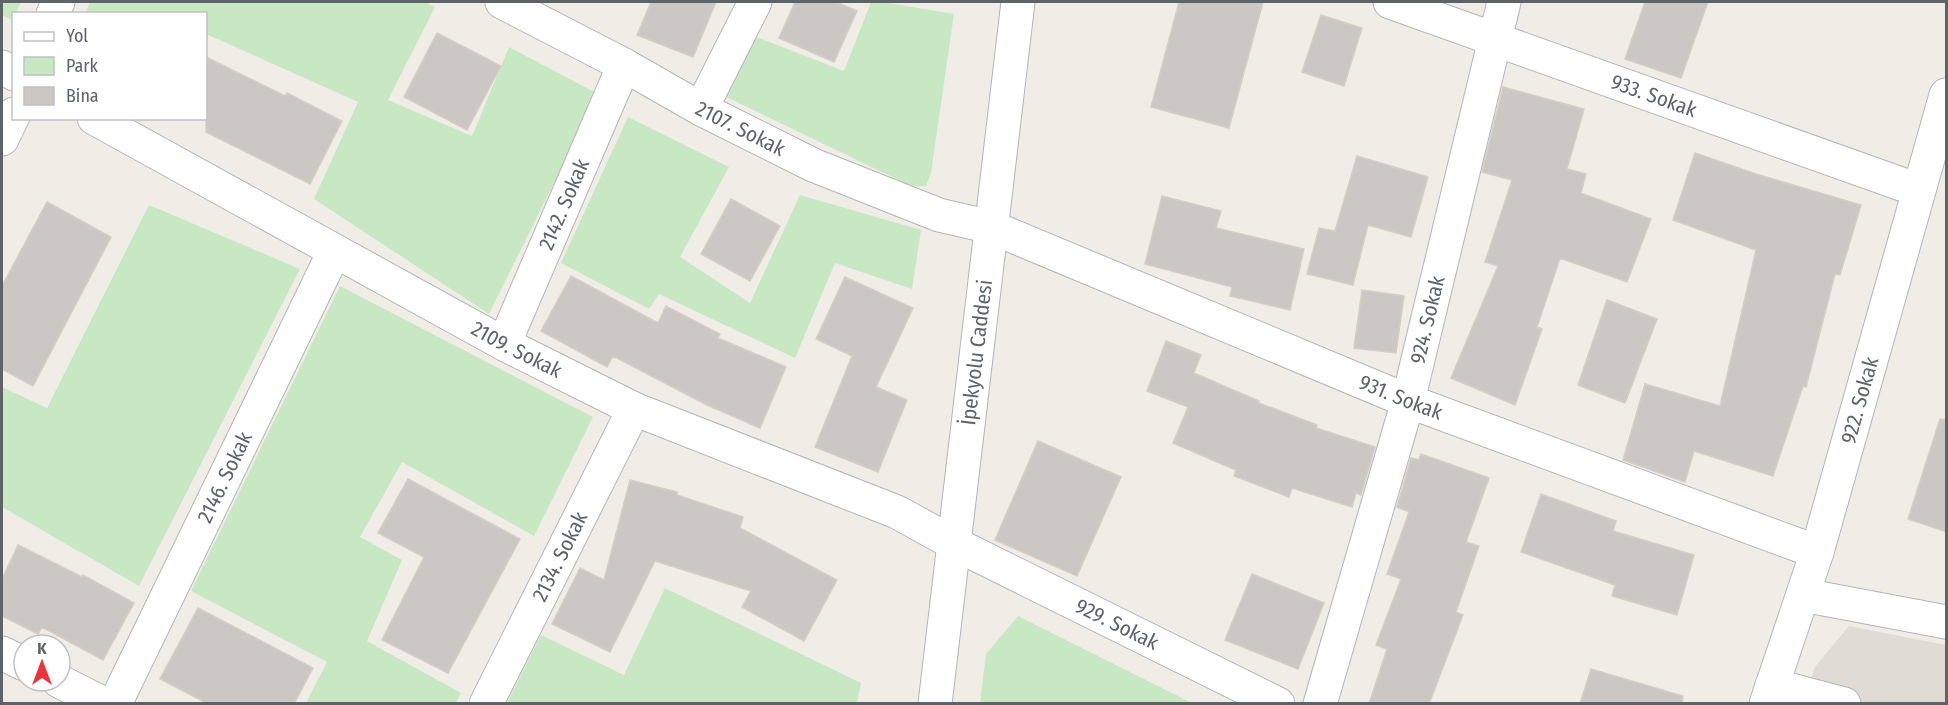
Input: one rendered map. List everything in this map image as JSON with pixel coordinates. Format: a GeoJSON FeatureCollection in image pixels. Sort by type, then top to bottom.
{"type":"FeatureCollection","features":[{"type":"Feature","properties":{"kind":"street","name":"2107. Sokak"},"geometry":{"type":"LineString","coordinates":[[502,2],[624,65],[701,109],[813,165],[939,215],[991,227]]}},
{"type":"Feature","properties":{"kind":"street"},"geometry":{"type":"LineString","coordinates":[[701,109],[755,2]]}},
{"type":"Feature","properties":{"kind":"street","name":"İpekyolu Caddesi"},"geometry":{"type":"LineString","coordinates":[[935,704],[1018,2]]}},
{"type":"Feature","properties":{"kind":"street","name":"933. Sokak"},"geometry":{"type":"LineString","coordinates":[[1390,2],[1918,190]]}},
{"type":"Feature","properties":{"kind":"street","name":"924. Sokak"},"geometry":{"type":"LineString","coordinates":[[1320,704],[1408,401],[1504,2]]}},
{"type":"Feature","properties":{"kind":"street","name":"2142. Sokak"},"geometry":{"type":"LineString","coordinates":[[504,344],[624,65]]}},
{"type":"Feature","properties":{"kind":"street","name":"922. Sokak"},"geometry":{"type":"LineString","coordinates":[[1769,694],[1817,552],[1918,190],[1947,95]]}},
{"type":"Feature","properties":{"kind":"street"},"geometry":{"type":"LineString","coordinates":[[2,139],[12,118]]}},
{"type":"Feature","properties":{"kind":"street","name":"2109. Sokak"},"geometry":{"type":"LineString","coordinates":[[98,120],[504,344],[634,408],[897,512],[955,544]]}},
{"type":"Feature","properties":{"kind":"street","name":"931. Sokak"},"geometry":{"type":"LineString","coordinates":[[991,227],[1408,401],[1817,552]]}},
{"type":"Feature","properties":{"kind":"street","name":"2146. Sokak"},"geometry":{"type":"LineString","coordinates":[[115,704],[334,252]]}},
{"type":"Feature","properties":{"kind":"street","name":"2134. Sokak"},"geometry":{"type":"LineString","coordinates":[[486,704],[634,408]]}},
{"type":"Feature","properties":{"kind":"street","name":"929. Sokak"},"geometry":{"type":"LineString","coordinates":[[955,544],[1278,704]]}},
{"type":"Feature","properties":{"kind":"street"},"geometry":{"type":"LineString","coordinates":[[1803,595],[1947,622]]}},
{"type":"Feature","properties":{"kind":"street"},"geometry":{"type":"LineString","coordinates":[[72,688],[104,704]]}},
{"type":"Feature","properties":{"kind":"street"},"geometry":{"type":"LineString","coordinates":[[1769,694],[1844,704]]}},
{"type":"Feature","properties":{"kind":"shaded area"},"geometry":{"type":"Polygon","coordinates":[[[1849,626],[1946,645],[1946,703],[1802,704],[1815,667],[1849,626]]]}},
{"type":"Feature","properties":{"kind":"green space"},"geometry":{"type":"Polygon","coordinates":[[[2,2],[21,2],[16,12],[12,12],[12,20],[2,15],[2,2]]]}},
{"type":"Feature","properties":{"kind":"green space"},"geometry":{"type":"Polygon","coordinates":[[[90,2],[425,2],[435,7],[388,100],[472,136],[509,47],[598,94],[489,314],[314,199],[358,102],[207,34],[207,12],[86,12],[90,2]]]}},
{"type":"Feature","properties":{"kind":"green space"},"geometry":{"type":"Polygon","coordinates":[[[871,2],[954,14],[931,173],[926,186],[911,186],[720,94],[754,36],[844,71],[871,2]]]}},
{"type":"Feature","properties":{"kind":"green space"},"geometry":{"type":"Polygon","coordinates":[[[628,117],[729,167],[680,257],[750,303],[800,195],[921,230],[912,289],[835,263],[795,358],[659,294],[649,309],[561,263],[628,117]]]}},
{"type":"Feature","properties":{"kind":"green space"},"geometry":{"type":"Polygon","coordinates":[[[149,205],[300,269],[139,586],[2,507],[2,387],[47,408],[149,205]]]}},
{"type":"Feature","properties":{"kind":"green space"},"geometry":{"type":"Polygon","coordinates":[[[340,286],[593,417],[534,536],[402,462],[360,537],[402,560],[367,641],[461,693],[456,703],[306,703],[327,662],[191,591],[340,286]]]}},
{"type":"Feature","properties":{"kind":"green space"},"geometry":{"type":"Polygon","coordinates":[[[665,588],[861,683],[857,703],[507,703],[541,635],[624,675],[665,588]]]}},
{"type":"Feature","properties":{"kind":"green space"},"geometry":{"type":"Polygon","coordinates":[[[1018,616],[1192,703],[980,703],[986,654],[1018,616]]]}},
{"type":"Feature","properties":{"kind":"building"},"geometry":{"type":"Polygon","coordinates":[[[651,2],[716,2],[693,57],[637,35],[651,2]]]}},
{"type":"Feature","properties":{"kind":"building"},"geometry":{"type":"Polygon","coordinates":[[[795,2],[836,2],[857,11],[834,62],[779,38],[795,2]]]}},
{"type":"Feature","properties":{"kind":"building"},"geometry":{"type":"Polygon","coordinates":[[[1179,2],[1263,2],[1229,128],[1151,107],[1179,2]]]}},
{"type":"Feature","properties":{"kind":"building"},"geometry":{"type":"Polygon","coordinates":[[[1645,2],[1708,2],[1681,78],[1625,59],[1645,2]]]}},
{"type":"Feature","properties":{"kind":"building"},"geometry":{"type":"Polygon","coordinates":[[[1321,15],[1362,28],[1344,86],[1302,72],[1321,15]]]}},
{"type":"Feature","properties":{"kind":"building"},"geometry":{"type":"Polygon","coordinates":[[[437,33],[501,66],[467,130],[404,97],[437,33]]]}},
{"type":"Feature","properties":{"kind":"building"},"geometry":{"type":"Polygon","coordinates":[[[207,57],[285,96],[287,93],[342,121],[310,184],[206,132],[207,57]]]}},
{"type":"Feature","properties":{"kind":"building"},"geometry":{"type":"Polygon","coordinates":[[[1503,87],[1584,109],[1567,169],[1586,174],[1581,193],[1651,219],[1627,282],[1560,258],[1537,327],[1542,329],[1515,405],[1451,378],[1498,266],[1485,262],[1512,180],[1482,172],[1503,87]]]}},
{"type":"Feature","properties":{"kind":"building"},"geometry":{"type":"Polygon","coordinates":[[[1695,153],[1756,174],[1861,205],[1840,275],[1835,274],[1806,387],[1803,386],[1773,476],[1694,451],[1685,482],[1623,460],[1645,384],[1720,406],[1756,250],[1673,220],[1695,153]]]}},
{"type":"Feature","properties":{"kind":"building"},"geometry":{"type":"Polygon","coordinates":[[[1357,156],[1428,177],[1411,237],[1368,225],[1353,285],[1307,274],[1319,228],[1335,231],[1357,156]]]}},
{"type":"Feature","properties":{"kind":"building"},"geometry":{"type":"Polygon","coordinates":[[[1162,196],[1221,211],[1216,228],[1304,249],[1290,310],[1230,296],[1232,287],[1145,264],[1162,196]]]}},
{"type":"Feature","properties":{"kind":"building"},"geometry":{"type":"Polygon","coordinates":[[[731,199],[780,226],[750,281],[701,254],[731,199]]]}},
{"type":"Feature","properties":{"kind":"building"},"geometry":{"type":"Polygon","coordinates":[[[47,202],[111,237],[33,386],[2,369],[2,286],[47,202]]]}},
{"type":"Feature","properties":{"kind":"building"},"geometry":{"type":"Polygon","coordinates":[[[571,276],[658,323],[666,306],[720,334],[718,338],[786,367],[760,428],[707,405],[613,356],[607,367],[541,331],[571,276]]]}},
{"type":"Feature","properties":{"kind":"building"},"geometry":{"type":"Polygon","coordinates":[[[845,277],[913,308],[876,387],[907,400],[878,472],[815,447],[852,356],[816,339],[845,277]]]}},
{"type":"Feature","properties":{"kind":"building"},"geometry":{"type":"Polygon","coordinates":[[[1362,290],[1404,296],[1396,353],[1354,348],[1362,290]]]}},
{"type":"Feature","properties":{"kind":"building"},"geometry":{"type":"Polygon","coordinates":[[[1607,300],[1657,319],[1625,403],[1578,385],[1607,300]]]}},
{"type":"Feature","properties":{"kind":"building"},"geometry":{"type":"Polygon","coordinates":[[[1166,341],[1201,355],[1194,373],[1259,401],[1259,403],[1317,425],[1316,428],[1375,447],[1361,495],[1356,493],[1352,507],[1292,488],[1289,497],[1234,476],[1236,470],[1173,443],[1188,407],[1147,391],[1166,341]]]}},
{"type":"Feature","properties":{"kind":"building"},"geometry":{"type":"Polygon","coordinates":[[[1940,419],[1947,420],[1947,532],[1908,519],[1940,419]]]}},
{"type":"Feature","properties":{"kind":"building"},"geometry":{"type":"Polygon","coordinates":[[[1038,441],[1121,477],[1077,576],[995,540],[1038,441]]]}},
{"type":"Feature","properties":{"kind":"building"},"geometry":{"type":"Polygon","coordinates":[[[1421,454],[1489,478],[1466,542],[1479,546],[1456,612],[1463,615],[1429,704],[1369,704],[1387,649],[1376,645],[1401,579],[1387,574],[1409,512],[1397,507],[1411,458],[1419,460],[1421,454]]]}},
{"type":"Feature","properties":{"kind":"building"},"geometry":{"type":"Polygon","coordinates":[[[408,479],[520,539],[448,673],[382,640],[424,557],[378,533],[408,479]]]}},
{"type":"Feature","properties":{"kind":"building"},"geometry":{"type":"Polygon","coordinates":[[[630,480],[677,492],[677,495],[743,517],[740,528],[837,580],[804,641],[742,607],[751,591],[655,561],[610,652],[552,624],[580,568],[604,580],[630,480]]]}},
{"type":"Feature","properties":{"kind":"building"},"geometry":{"type":"Polygon","coordinates":[[[1541,494],[1616,521],[1613,531],[1694,555],[1677,615],[1612,596],[1615,585],[1521,552],[1541,494]]]}},
{"type":"Feature","properties":{"kind":"building"},"geometry":{"type":"Polygon","coordinates":[[[18,545],[82,577],[83,575],[134,603],[103,660],[72,643],[72,633],[53,633],[42,627],[39,633],[36,633],[2,616],[2,579],[18,545]]]}},
{"type":"Feature","properties":{"kind":"building"},"geometry":{"type":"Polygon","coordinates":[[[1252,574],[1324,603],[1298,669],[1225,640],[1252,574]]]}},
{"type":"Feature","properties":{"kind":"building"},"geometry":{"type":"Polygon","coordinates":[[[198,608],[313,668],[294,704],[208,704],[160,679],[198,608]]]}},
{"type":"Feature","properties":{"kind":"building"},"geometry":{"type":"Polygon","coordinates":[[[1591,669],[1683,696],[1682,704],[1580,704],[1591,669]]]}}]}
